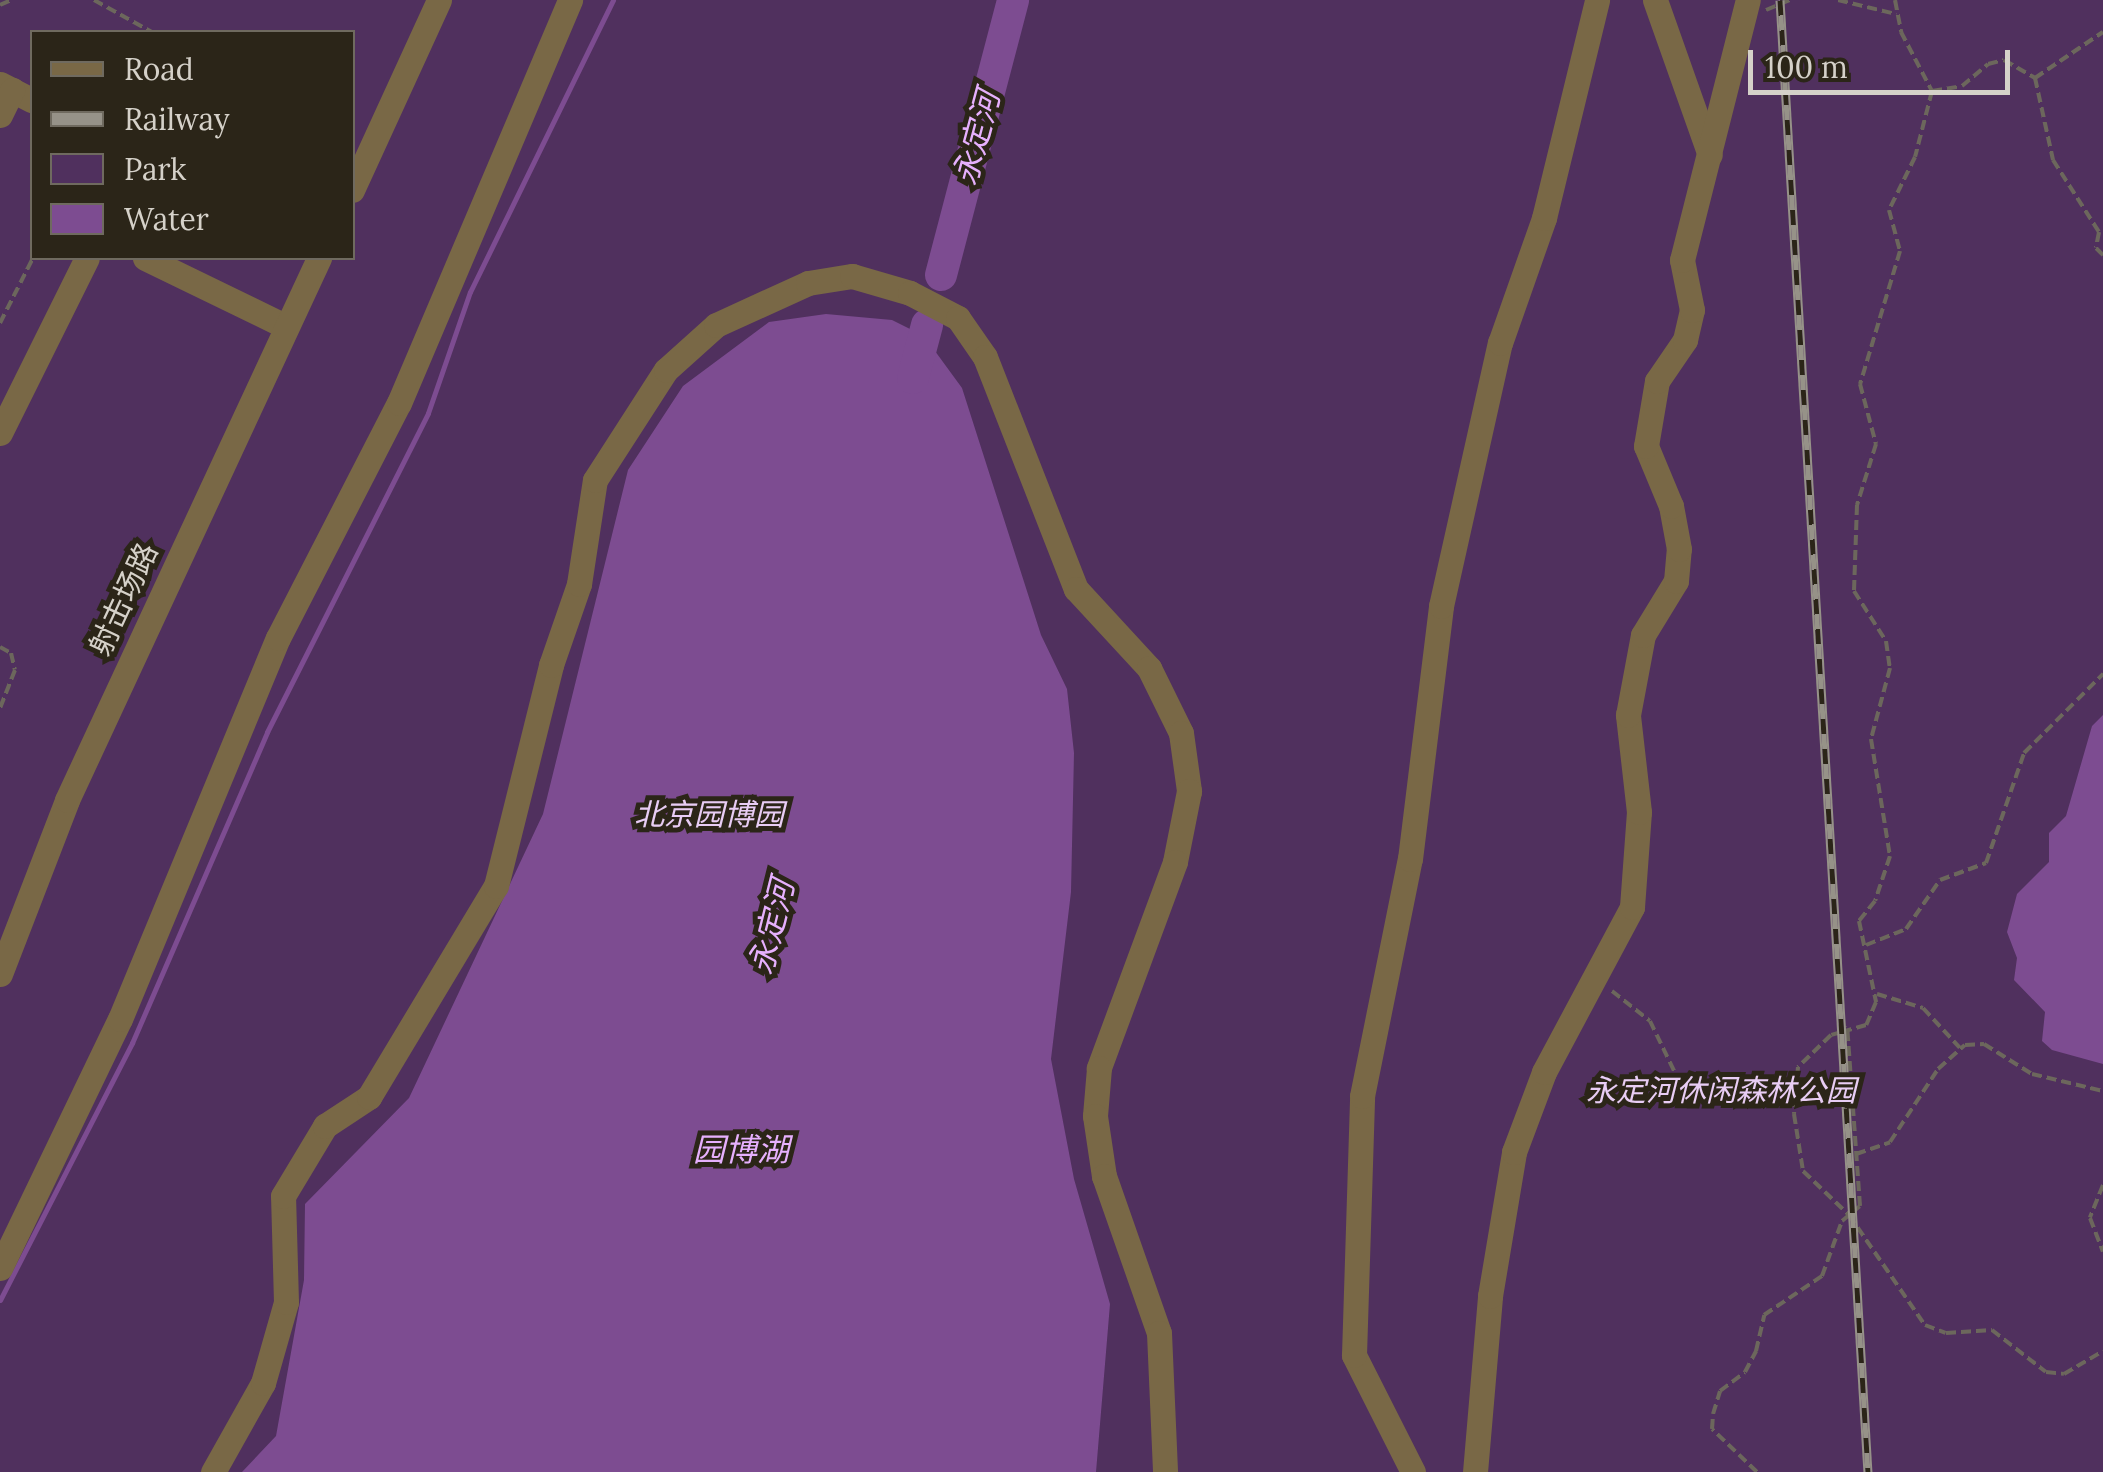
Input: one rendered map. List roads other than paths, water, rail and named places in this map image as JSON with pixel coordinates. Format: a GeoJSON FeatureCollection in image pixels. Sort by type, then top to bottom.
{"type":"FeatureCollection","features":[{"type":"Feature","properties":{"kind":"street"},"geometry":{"type":"LineString","coordinates":[[355,183],[439,0]]}},
{"type":"Feature","properties":{"kind":"street"},"geometry":{"type":"LineString","coordinates":[[0,1268],[120,1018],[278,638],[399,403],[570,0]]}},
{"type":"Feature","properties":{"kind":"street"},"geometry":{"type":"LineString","coordinates":[[1414,1472],[1354,1355],[1362,1096],[1410,859],[1441,606],[1500,343],[1544,218],[1597,0]]}},
{"type":"Feature","properties":{"kind":"street"},"geometry":{"type":"LineString","coordinates":[[1655,0],[1710,156]]}},
{"type":"Feature","properties":{"kind":"street"},"geometry":{"type":"LineString","coordinates":[[1476,1472],[1490,1296],[1514,1152],[1544,1072],[1632,907],[1639,812],[1628,715],[1644,635],[1676,581],[1679,548],[1671,506],[1646,446],[1657,381],[1685,340],[1692,310],[1682,260],[1748,0]]}},
{"type":"Feature","properties":{"kind":"street"},"geometry":{"type":"LineString","coordinates":[[1692,103],[1727,87]]}},
{"type":"Feature","properties":{"kind":"street"},"geometry":{"type":"LineString","coordinates":[[0,115],[15,92]]}},
{"type":"Feature","properties":{"kind":"street"},"geometry":{"type":"LineString","coordinates":[[0,433],[86,260]]}},
{"type":"Feature","properties":{"kind":"street"},"geometry":{"type":"LineString","coordinates":[[149,260],[284,326]]}},
{"type":"Feature","properties":{"kind":"street","name":"射击场路"},"geometry":{"type":"LineString","coordinates":[[0,974],[66,800],[318,260]]}},
{"type":"Feature","properties":{"kind":"street"},"geometry":{"type":"LineString","coordinates":[[213,1472],[262,1383],[286,1302],[283,1196],[324,1126],[369,1098],[496,886],[551,665],[578,584],[595,480],[604,463],[666,370],[716,325],[808,282],[852,276],[910,293],[958,318],[984,357],[1076,589],[1149,668],[1181,734],[1189,790],[1176,862],[1099,1068],[1095,1116],[1104,1176],[1160,1333],[1164,1472]]}},
{"type":"Feature","properties":{"kind":"water","name":"园博湖"},"geometry":{"type":"Polygon","coordinates":[[[826,314],[892,320],[924,336],[962,388],[1041,635],[1067,689],[1074,753],[1071,892],[1051,1059],[1074,1179],[1110,1304],[1096,1472],[242,1472],[276,1436],[304,1280],[305,1204],[409,1098],[543,814],[628,470],[683,386],[769,322],[826,314]]]}},
{"type":"Feature","properties":{"kind":"water"},"geometry":{"type":"Polygon","coordinates":[[[2103,715],[2103,1064],[2052,1050],[2042,1041],[2045,1012],[2014,980],[2017,958],[2007,932],[2017,894],[2049,862],[2049,833],[2066,816],[2092,726],[2103,715]]]}},
{"type":"Feature","properties":{"kind":"waterway"},"geometry":{"type":"LineString","coordinates":[[0,1300],[132,1043],[267,732],[428,413],[470,292],[613,0]]}},
{"type":"Feature","properties":{"kind":"waterway","name":"永定河"},"geometry":{"type":"LineString","coordinates":[[941,275],[1013,0]]}},
{"type":"Feature","properties":{"kind":"waterway","name":"永定河"},"geometry":{"type":"LineString","coordinates":[[913,378],[927,325]]}},
{"type":"Feature","properties":{"kind":"railway"},"geometry":{"type":"LineString","coordinates":[[1780,0],[1868,1472]]}},
{"type":"Feature","properties":{"kind":"park label","name":"北京园博园"},"geometry":{"type":"Point","coordinates":[709,814]}},
{"type":"Feature","properties":{"kind":"park label","name":"永定河休闲森林公园"},"geometry":{"type":"Point","coordinates":[1721,1090]}}]}
